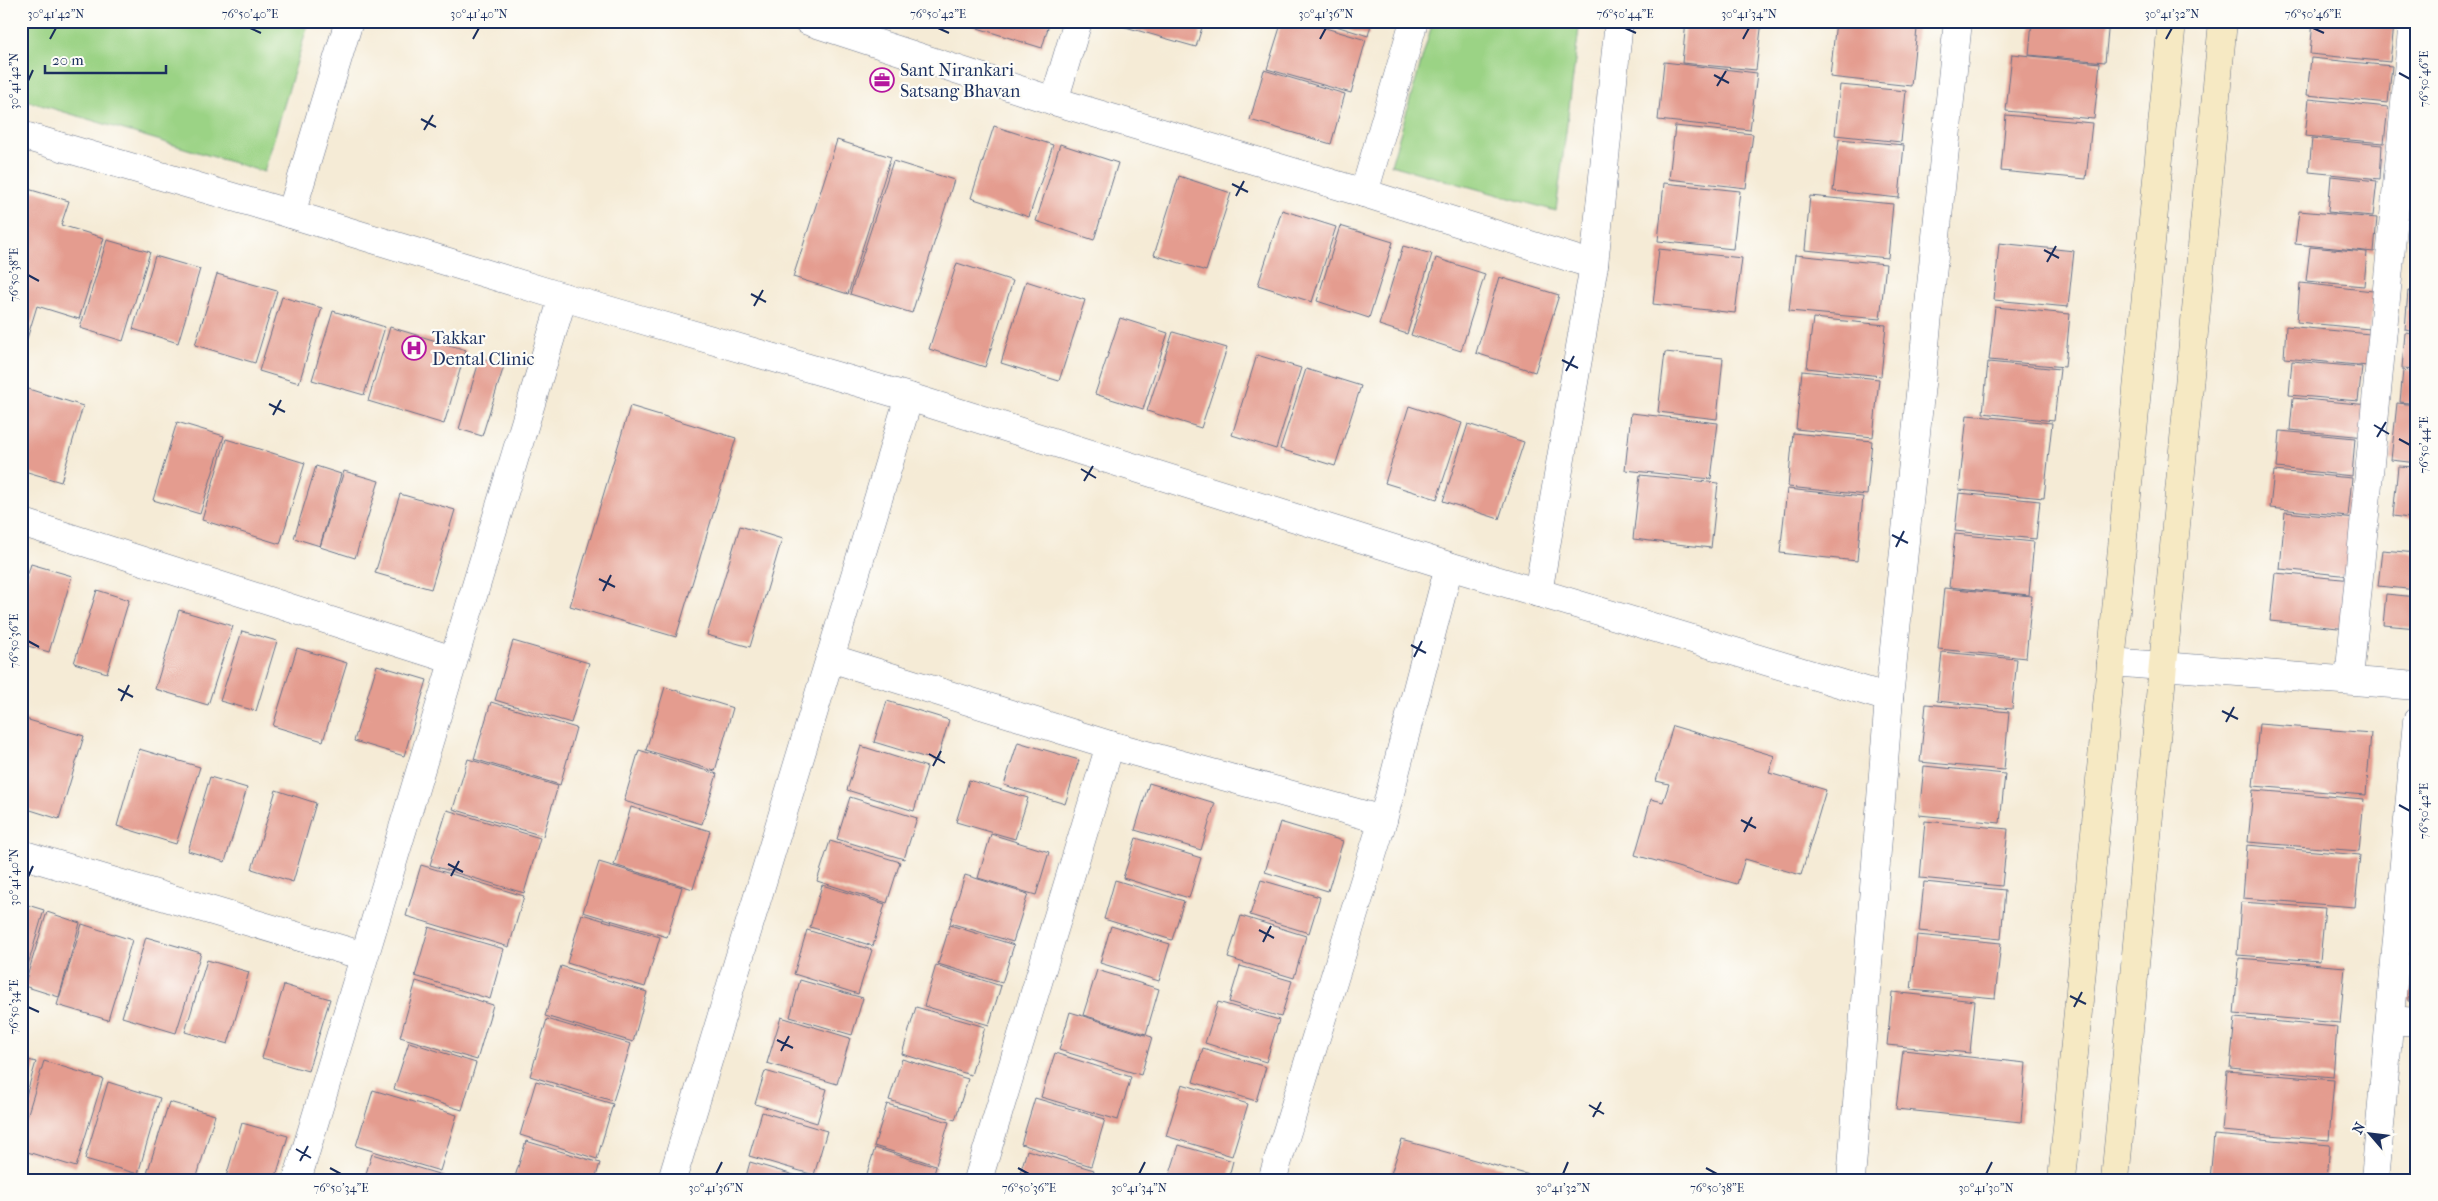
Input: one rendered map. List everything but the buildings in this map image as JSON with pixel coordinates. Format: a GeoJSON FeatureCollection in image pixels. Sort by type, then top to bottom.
{"type":"FeatureCollection","features":[{"type":"Feature","properties":{"kind":"street"},"geometry":{"type":"LineString","coordinates":[[291,214],[349,21]]}},
{"type":"Feature","properties":{"kind":"street"},"geometry":{"type":"LineString","coordinates":[[808,21],[837,26],[1054,101],[1364,193],[1594,265]]}},
{"type":"Feature","properties":{"kind":"street"},"geometry":{"type":"LineString","coordinates":[[1054,101],[1078,21]]}},
{"type":"Feature","properties":{"kind":"street"},"geometry":{"type":"LineString","coordinates":[[1364,193],[1414,21]]}},
{"type":"Feature","properties":{"kind":"street"},"geometry":{"type":"LineString","coordinates":[[1538,593],[1594,265],[1619,21]]}},
{"type":"Feature","properties":{"kind":"street"},"geometry":{"type":"LineString","coordinates":[[1851,1180],[1889,698],[1958,21]]}},
{"type":"Feature","properties":{"kind":"street"},"geometry":{"type":"LineString","coordinates":[[2062,1180],[2172,21]]}},
{"type":"Feature","properties":{"kind":"street"},"geometry":{"type":"LineString","coordinates":[[2115,1180],[2223,21]]}},
{"type":"Feature","properties":{"kind":"street"},"geometry":{"type":"LineString","coordinates":[[2349,679],[2413,21]]}},
{"type":"Feature","properties":{"kind":"street"},"geometry":{"type":"LineString","coordinates":[[21,135],[291,214],[562,297],[909,397],[1449,566],[1889,698]]}},
{"type":"Feature","properties":{"kind":"street"},"geometry":{"type":"LineString","coordinates":[[297,1180],[562,297]]}},
{"type":"Feature","properties":{"kind":"street"},"geometry":{"type":"LineString","coordinates":[[672,1180],[909,397]]}},
{"type":"Feature","properties":{"kind":"street"},"geometry":{"type":"LineString","coordinates":[[21,522],[454,660]]}},
{"type":"Feature","properties":{"kind":"street"},"geometry":{"type":"LineString","coordinates":[[1272,1180],[1384,820],[1449,566]]}},
{"type":"Feature","properties":{"kind":"street"},"geometry":{"type":"LineString","coordinates":[[830,658],[1110,744],[1384,820]]}},
{"type":"Feature","properties":{"kind":"street"},"geometry":{"type":"LineString","coordinates":[[2111,662],[2349,679],[2417,686]]}},
{"type":"Feature","properties":{"kind":"street"},"geometry":{"type":"LineString","coordinates":[[2375,1180],[2417,721]]}},
{"type":"Feature","properties":{"kind":"street"},"geometry":{"type":"LineString","coordinates":[[978,1180],[1110,744]]}},
{"type":"Feature","properties":{"kind":"street"},"geometry":{"type":"LineString","coordinates":[[21,854],[364,956]]}},
{"type":"Feature","properties":{"kind":"street"},"geometry":{"type":"LineString","coordinates":[[2390,1020],[2417,1022]]}},
{"type":"Feature","properties":{"kind":"green space"},"geometry":{"type":"Polygon","coordinates":[[[21,21],[286,21],[307,28],[264,172],[21,99],[21,21]]]}},
{"type":"Feature","properties":{"kind":"green space"},"geometry":{"type":"Polygon","coordinates":[[[1433,21],[1580,21],[1556,211],[1391,165],[1433,21]]]}},
{"type":"Feature","properties":{"kind":"place","name":"Sant Nirankari Satsang Bhavan"},"geometry":{"type":"Point","coordinates":[882,80]}},
{"type":"Feature","properties":{"kind":"place","name":"Takkar Dental Clinic"},"geometry":{"type":"Point","coordinates":[414,348]}}]}
